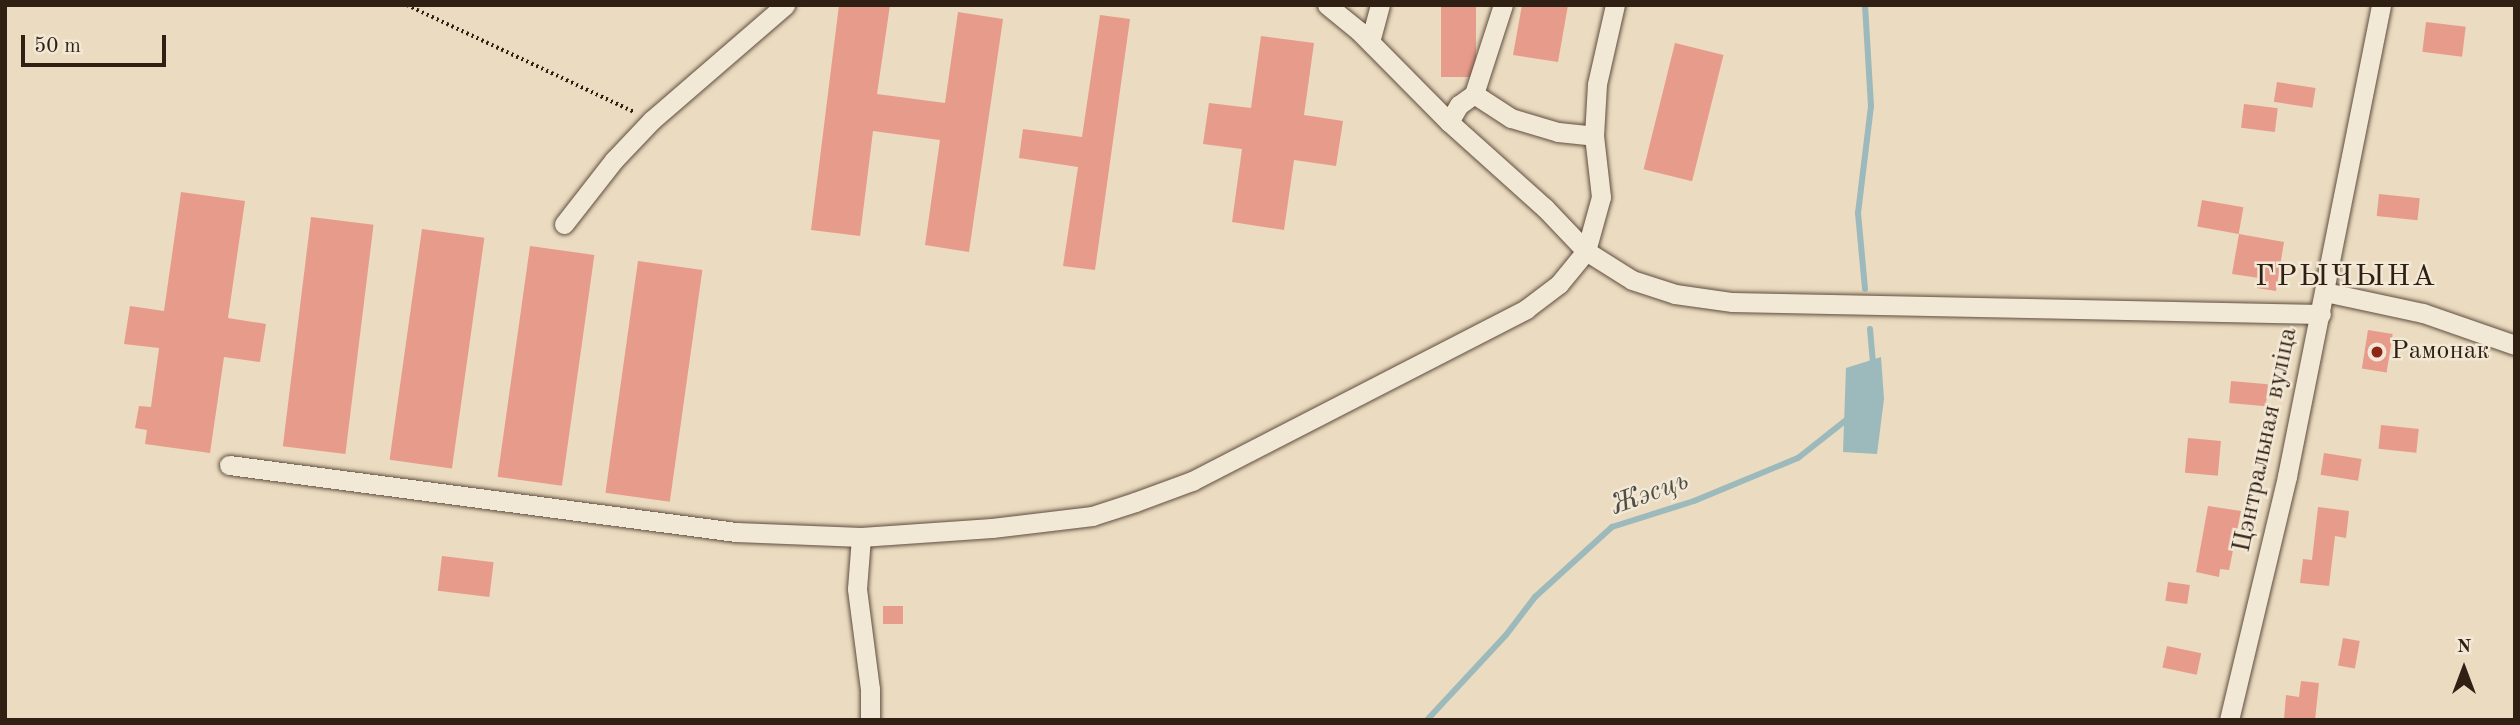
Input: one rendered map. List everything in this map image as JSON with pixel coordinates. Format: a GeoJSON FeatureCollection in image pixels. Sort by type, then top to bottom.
{"type":"FeatureCollection","features":[{"type":"Feature","properties":{"kind":"street"},"geometry":{"type":"LineString","coordinates":[[564,224],[614,160],[652,120],[785,5]]}},
{"type":"Feature","properties":{"kind":"street"},"geometry":{"type":"LineString","coordinates":[[1327,5],[1370,42],[1448,122],[1545,208],[1586,251],[1632,280],[1675,295],[1732,302],[2320,314]]}},
{"type":"Feature","properties":{"kind":"street"},"geometry":{"type":"LineString","coordinates":[[1370,42],[1380,5]]}},
{"type":"Feature","properties":{"kind":"street"},"geometry":{"type":"LineString","coordinates":[[1448,122],[1459,105],[1474,94],[1503,5]]}},
{"type":"Feature","properties":{"kind":"street"},"geometry":{"type":"LineString","coordinates":[[229,465],[736,533],[860,537],[992,528],[1092,516],[1192,481],[1526,309],[1559,284],[1586,251],[1601,197],[1594,136],[1597,84],[1615,5]]}},
{"type":"Feature","properties":{"kind":"street","name":"Цэнтральная вуліца"},"geometry":{"type":"LineString","coordinates":[[2229,720],[2287,476],[2381,5]]}},
{"type":"Feature","properties":{"kind":"street"},"geometry":{"type":"LineString","coordinates":[[1474,94],[1511,117],[1558,132],[1594,136]]}},
{"type":"Feature","properties":{"kind":"street"},"geometry":{"type":"LineString","coordinates":[[2325,292],[2423,313],[2515,345]]}},
{"type":"Feature","properties":{"kind":"street"},"geometry":{"type":"LineString","coordinates":[[860,537],[857,589],[870,689],[870,720]]}},
{"type":"Feature","properties":{"kind":"path"},"geometry":{"type":"LineString","coordinates":[[407,5],[652,120]]}},
{"type":"Feature","properties":{"kind":"water"},"geometry":{"type":"Polygon","coordinates":[[[1881,357],[1884,399],[1877,454],[1843,452],[1846,368],[1881,357]]]}},
{"type":"Feature","properties":{"kind":"building"},"geometry":{"type":"Polygon","coordinates":[[[839,5],[890,5],[877,94],[945,103],[958,12],[1003,19],[969,252],[925,245],[940,140],[873,131],[860,236],[811,230],[839,5]]]}},
{"type":"Feature","properties":{"kind":"building"},"geometry":{"type":"Polygon","coordinates":[[[1441,5],[1476,5],[1476,77],[1441,77],[1441,5]]]}},
{"type":"Feature","properties":{"kind":"building"},"geometry":{"type":"Polygon","coordinates":[[[1522,5],[1568,5],[1558,62],[1513,55],[1522,5]]]}},
{"type":"Feature","properties":{"kind":"building"},"geometry":{"type":"Polygon","coordinates":[[[1100,15],[1130,19],[1095,270],[1063,266],[1078,167],[1019,158],[1023,129],[1082,137],[1100,15]]]}},
{"type":"Feature","properties":{"kind":"building"},"geometry":{"type":"Polygon","coordinates":[[[2426,22],[2466,27],[2462,57],[2422,52],[2426,22]]]}},
{"type":"Feature","properties":{"kind":"building"},"geometry":{"type":"Polygon","coordinates":[[[1261,36],[1314,43],[1304,115],[1343,121],[1336,166],[1294,160],[1284,230],[1232,222],[1242,149],[1203,144],[1209,103],[1251,108],[1261,36]]]}},
{"type":"Feature","properties":{"kind":"building"},"geometry":{"type":"Polygon","coordinates":[[[1675,43],[1724,55],[1692,181],[1644,169],[1675,43]]]}},
{"type":"Feature","properties":{"kind":"building"},"geometry":{"type":"Polygon","coordinates":[[[2277,82],[2316,88],[2312,108],[2274,102],[2277,82]]]}},
{"type":"Feature","properties":{"kind":"building"},"geometry":{"type":"Polygon","coordinates":[[[2244,104],[2278,108],[2275,132],[2241,128],[2244,104]]]}},
{"type":"Feature","properties":{"kind":"building"},"geometry":{"type":"Polygon","coordinates":[[[181,192],[245,201],[228,318],[266,324],[260,362],[224,357],[210,453],[145,444],[147,430],[135,428],[139,406],[151,407],[159,348],[124,344],[130,306],[164,311],[181,192]]]}},
{"type":"Feature","properties":{"kind":"building"},"geometry":{"type":"Polygon","coordinates":[[[2379,194],[2420,198],[2417,220],[2377,216],[2379,194]]]}},
{"type":"Feature","properties":{"kind":"building"},"geometry":{"type":"Polygon","coordinates":[[[2202,200],[2243,207],[2239,234],[2197,227],[2202,200]]]}},
{"type":"Feature","properties":{"kind":"building"},"geometry":{"type":"Polygon","coordinates":[[[311,217],[374,225],[345,454],[283,446],[311,217]]]}},
{"type":"Feature","properties":{"kind":"building"},"geometry":{"type":"Polygon","coordinates":[[[422,229],[484,238],[452,469],[390,460],[422,229]]]}},
{"type":"Feature","properties":{"kind":"building"},"geometry":{"type":"Polygon","coordinates":[[[2239,234],[2284,242],[2276,291],[2257,288],[2259,278],[2232,274],[2239,234]]]}},
{"type":"Feature","properties":{"kind":"building"},"geometry":{"type":"Polygon","coordinates":[[[530,246],[594,255],[562,486],[498,477],[530,246]]]}},
{"type":"Feature","properties":{"kind":"building"},"geometry":{"type":"Polygon","coordinates":[[[638,261],[702,270],[670,502],[605,493],[638,261]]]}},
{"type":"Feature","properties":{"kind":"building","name":"Рамонак"},"geometry":{"type":"Polygon","coordinates":[[[2368,330],[2393,334],[2387,372],[2362,369],[2368,330]]]}},
{"type":"Feature","properties":{"kind":"building"},"geometry":{"type":"Polygon","coordinates":[[[2231,381],[2268,384],[2266,406],[2229,403],[2231,381]]]}},
{"type":"Feature","properties":{"kind":"building"},"geometry":{"type":"Polygon","coordinates":[[[2381,425],[2419,429],[2416,453],[2378,449],[2381,425]]]}},
{"type":"Feature","properties":{"kind":"building"},"geometry":{"type":"Polygon","coordinates":[[[2188,438],[2221,441],[2218,476],[2185,473],[2188,438]]]}},
{"type":"Feature","properties":{"kind":"building"},"geometry":{"type":"Polygon","coordinates":[[[2324,453],[2362,459],[2358,481],[2321,475],[2324,453]]]}},
{"type":"Feature","properties":{"kind":"building"},"geometry":{"type":"Polygon","coordinates":[[[2208,506],[2241,511],[2229,570],[2220,569],[2219,577],[2196,572],[2208,506]]]}},
{"type":"Feature","properties":{"kind":"building"},"geometry":{"type":"Polygon","coordinates":[[[2318,507],[2349,511],[2346,538],[2335,536],[2329,586],[2300,583],[2303,559],[2312,560],[2318,507]]]}},
{"type":"Feature","properties":{"kind":"building"},"geometry":{"type":"Polygon","coordinates":[[[442,556],[494,562],[489,597],[438,591],[442,556]]]}},
{"type":"Feature","properties":{"kind":"building"},"geometry":{"type":"Polygon","coordinates":[[[2168,582],[2190,585],[2187,604],[2165,601],[2168,582]]]}},
{"type":"Feature","properties":{"kind":"building"},"geometry":{"type":"Polygon","coordinates":[[[883,606],[903,606],[903,624],[883,624],[883,606]]]}},
{"type":"Feature","properties":{"kind":"building"},"geometry":{"type":"Polygon","coordinates":[[[2343,638],[2360,641],[2355,669],[2338,666],[2343,638]]]}},
{"type":"Feature","properties":{"kind":"building"},"geometry":{"type":"Polygon","coordinates":[[[2167,646],[2201,653],[2197,675],[2162,668],[2167,646]]]}},
{"type":"Feature","properties":{"kind":"building"},"geometry":{"type":"Polygon","coordinates":[[[2301,681],[2319,683],[2315,720],[2284,719],[2286,695],[2299,697],[2301,681]]]}},
{"type":"Feature","properties":{"kind":"waterway","name":"Жэсць"},"geometry":{"type":"LineString","coordinates":[[1865,5],[1871,106],[1858,213],[1865,289]]}},
{"type":"Feature","properties":{"kind":"waterway","name":"Жэсць"},"geometry":{"type":"LineString","coordinates":[[1870,329],[1873,366]]}},
{"type":"Feature","properties":{"kind":"waterway","name":"Жэсць"},"geometry":{"type":"LineString","coordinates":[[1427,720],[1506,635],[1535,597],[1612,527],[1694,501],[1798,458],[1850,417]]}},
{"type":"Feature","properties":{"kind":"place","name":"Рамонак"},"geometry":{"type":"Point","coordinates":[2377,352]}},
{"type":"Feature","properties":{"kind":"district","name":"ГРЫЧЫНА"},"geometry":{"type":"Point","coordinates":[2346,277]}}]}
